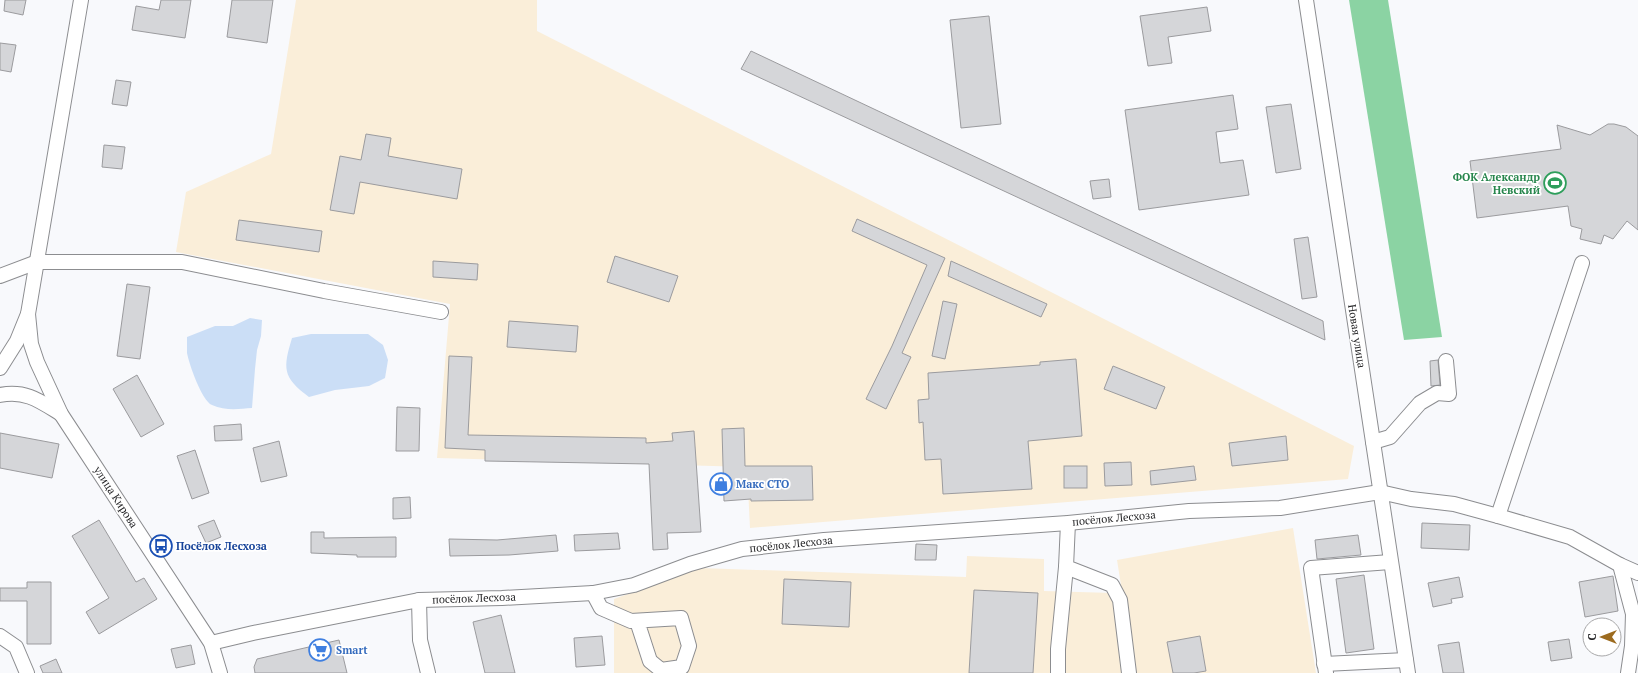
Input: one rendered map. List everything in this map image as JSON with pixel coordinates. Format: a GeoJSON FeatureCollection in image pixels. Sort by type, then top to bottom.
{"type":"FeatureCollection","features":[{"type":"Feature","properties":{"kind":"street"},"geometry":{"type":"LineString","coordinates":[[0,368],[17,341],[28,314],[81,0]]}},
{"type":"Feature","properties":{"kind":"street","name":"Новая улица"},"geometry":{"type":"LineString","coordinates":[[1306,0],[1390,562],[1407,666]]}},
{"type":"Feature","properties":{"kind":"street"},"geometry":{"type":"LineString","coordinates":[[0,276],[37,262],[182,262],[324,291],[441,312]]}},
{"type":"Feature","properties":{"kind":"street"},"geometry":{"type":"LineString","coordinates":[[1498,516],[1582,263]]}},
{"type":"Feature","properties":{"kind":"street","name":"улица Кирова"},"geometry":{"type":"LineString","coordinates":[[28,314],[32,344],[37,362],[61,414],[211,643],[220,673]]}},
{"type":"Feature","properties":{"kind":"street"},"geometry":{"type":"LineString","coordinates":[[1373,442],[1390,437],[1420,403],[1437,393],[1449,394],[1446,361]]}},
{"type":"Feature","properties":{"kind":"street"},"geometry":{"type":"LineString","coordinates":[[0,395],[12,393],[33,397],[61,414]]}},
{"type":"Feature","properties":{"kind":"street"},"geometry":{"type":"LineString","coordinates":[[1380,492],[1411,499],[1454,504],[1570,538],[1638,573]]}},
{"type":"Feature","properties":{"kind":"street","name":"посёлок Лесхоза"},"geometry":{"type":"LineString","coordinates":[[211,643],[253,633],[419,600],[502,598],[594,593],[634,585],[690,564],[742,549],[824,540],[1068,522],[1189,511],[1280,508],[1380,492]]}},
{"type":"Feature","properties":{"kind":"street"},"geometry":{"type":"LineString","coordinates":[[1058,673],[1058,649],[1066,567],[1068,522]]}},
{"type":"Feature","properties":{"kind":"street"},"geometry":{"type":"LineString","coordinates":[[1390,562],[1311,568],[1325,669],[1407,666]]}},
{"type":"Feature","properties":{"kind":"street"},"geometry":{"type":"LineString","coordinates":[[1620,565],[1635,625],[1628,673]]}},
{"type":"Feature","properties":{"kind":"street"},"geometry":{"type":"LineString","coordinates":[[1066,567],[1112,585],[1120,600],[1129,673]]}},
{"type":"Feature","properties":{"kind":"street"},"geometry":{"type":"LineString","coordinates":[[594,593],[601,608],[631,621],[637,621]]}},
{"type":"Feature","properties":{"kind":"street"},"geometry":{"type":"LineString","coordinates":[[419,600],[420,640],[428,673]]}},
{"type":"Feature","properties":{"kind":"street"},"geometry":{"type":"LineString","coordinates":[[0,636],[16,648],[27,673]]}},
{"type":"Feature","properties":{"kind":"shaded area"},"geometry":{"type":"Polygon","coordinates":[[[296,0],[537,0],[537,31],[1354,446],[1348,479],[750,528],[747,467],[437,458],[450,304],[176,252],[186,192],[271,154],[296,0]]]}},
{"type":"Feature","properties":{"kind":"shaded area"},"geometry":{"type":"Polygon","coordinates":[[[1293,528],[1316,673],[1135,673],[1117,560],[1293,528]]]}},
{"type":"Feature","properties":{"kind":"shaded area"},"geometry":{"type":"Polygon","coordinates":[[[967,556],[1044,559],[1044,591],[1113,593],[1125,673],[614,673],[614,599],[700,568],[966,577],[967,556]]]}},
{"type":"Feature","properties":{"kind":"green space"},"geometry":{"type":"Polygon","coordinates":[[[1349,0],[1388,0],[1442,337],[1404,340],[1349,0]]]}},
{"type":"Feature","properties":{"kind":"water"},"geometry":{"type":"Polygon","coordinates":[[[250,318],[262,320],[261,336],[257,350],[252,408],[227,409],[212,405],[204,397],[200,390],[190,365],[187,353],[187,337],[215,326],[233,326],[250,318]]]}},
{"type":"Feature","properties":{"kind":"water"},"geometry":{"type":"Polygon","coordinates":[[[311,334],[368,334],[383,345],[388,360],[385,378],[369,386],[335,390],[309,397],[294,384],[289,377],[286,365],[292,338],[311,334]]]}},
{"type":"Feature","properties":{"kind":"building"},"geometry":{"type":"Polygon","coordinates":[[[5,0],[26,0],[23,15],[4,11],[5,0]]]}},
{"type":"Feature","properties":{"kind":"building"},"geometry":{"type":"Polygon","coordinates":[[[161,0],[191,0],[185,38],[132,30],[136,6],[159,10],[161,0]]]}},
{"type":"Feature","properties":{"kind":"building"},"geometry":{"type":"Polygon","coordinates":[[[232,0],[273,0],[267,43],[227,37],[232,0]]]}},
{"type":"Feature","properties":{"kind":"building"},"geometry":{"type":"Polygon","coordinates":[[[1207,7],[1211,31],[1168,37],[1172,63],[1148,66],[1140,16],[1207,7]]]}},
{"type":"Feature","properties":{"kind":"building"},"geometry":{"type":"Polygon","coordinates":[[[989,16],[1001,124],[961,128],[950,20],[989,16]]]}},
{"type":"Feature","properties":{"kind":"building"},"geometry":{"type":"Polygon","coordinates":[[[0,43],[16,45],[11,72],[0,70],[0,43]]]}},
{"type":"Feature","properties":{"kind":"building"},"geometry":{"type":"Polygon","coordinates":[[[751,51],[1323,321],[1325,340],[741,69],[751,51]]]}},
{"type":"Feature","properties":{"kind":"building"},"geometry":{"type":"Polygon","coordinates":[[[116,80],[131,82],[127,106],[112,104],[116,80]]]}},
{"type":"Feature","properties":{"kind":"building"},"geometry":{"type":"Polygon","coordinates":[[[1233,95],[1238,129],[1216,132],[1220,163],[1243,160],[1249,195],[1139,210],[1125,110],[1233,95]]]}},
{"type":"Feature","properties":{"kind":"building"},"geometry":{"type":"Polygon","coordinates":[[[1291,104],[1301,169],[1276,173],[1266,107],[1291,104]]]}},
{"type":"Feature","properties":{"kind":"building","name":"ФОК Александр Невский"},"geometry":{"type":"Polygon","coordinates":[[[1608,124],[1626,127],[1638,136],[1638,230],[1627,221],[1613,239],[1604,235],[1601,244],[1580,239],[1582,229],[1571,226],[1568,206],[1477,218],[1470,161],[1561,149],[1557,125],[1590,135],[1608,124]]]}},
{"type":"Feature","properties":{"kind":"building"},"geometry":{"type":"Polygon","coordinates":[[[366,134],[391,138],[388,156],[462,169],[457,199],[360,182],[354,214],[330,210],[340,156],[361,160],[366,134]]]}},
{"type":"Feature","properties":{"kind":"building"},"geometry":{"type":"Polygon","coordinates":[[[104,145],[125,147],[122,169],[102,167],[104,145]]]}},
{"type":"Feature","properties":{"kind":"building"},"geometry":{"type":"Polygon","coordinates":[[[1109,179],[1111,197],[1093,199],[1090,181],[1109,179]]]}},
{"type":"Feature","properties":{"kind":"building"},"geometry":{"type":"Polygon","coordinates":[[[857,219],[945,258],[902,353],[911,357],[886,409],[866,399],[892,346],[927,265],[852,231],[857,219]]]}},
{"type":"Feature","properties":{"kind":"building"},"geometry":{"type":"Polygon","coordinates":[[[239,220],[322,231],[319,252],[236,240],[239,220]]]}},
{"type":"Feature","properties":{"kind":"building"},"geometry":{"type":"Polygon","coordinates":[[[1308,237],[1317,297],[1302,299],[1294,239],[1308,237]]]}},
{"type":"Feature","properties":{"kind":"building"},"geometry":{"type":"Polygon","coordinates":[[[615,256],[678,276],[669,302],[607,282],[615,256]]]}},
{"type":"Feature","properties":{"kind":"building"},"geometry":{"type":"Polygon","coordinates":[[[433,261],[478,264],[477,280],[433,277],[433,261]]]}},
{"type":"Feature","properties":{"kind":"building"},"geometry":{"type":"Polygon","coordinates":[[[951,261],[1047,304],[1041,317],[948,276],[951,261]]]}},
{"type":"Feature","properties":{"kind":"building"},"geometry":{"type":"Polygon","coordinates":[[[127,284],[150,287],[140,359],[117,356],[127,284]]]}},
{"type":"Feature","properties":{"kind":"building"},"geometry":{"type":"Polygon","coordinates":[[[943,301],[957,304],[945,359],[932,356],[943,301]]]}},
{"type":"Feature","properties":{"kind":"building"},"geometry":{"type":"Polygon","coordinates":[[[509,321],[578,326],[576,352],[507,347],[509,321]]]}},
{"type":"Feature","properties":{"kind":"building"},"geometry":{"type":"Polygon","coordinates":[[[449,356],[472,357],[468,435],[646,438],[646,443],[673,441],[672,433],[694,431],[701,532],[667,533],[668,549],[653,550],[649,464],[485,461],[485,450],[445,448],[449,356]]]}},
{"type":"Feature","properties":{"kind":"building"},"geometry":{"type":"Polygon","coordinates":[[[1076,359],[1082,436],[1028,441],[1032,489],[943,494],[941,459],[925,460],[923,422],[919,423],[918,400],[929,399],[928,373],[1040,365],[1040,362],[1076,359]]]}},
{"type":"Feature","properties":{"kind":"building"},"geometry":{"type":"Polygon","coordinates":[[[1438,360],[1440,385],[1431,386],[1430,361],[1438,360]]]}},
{"type":"Feature","properties":{"kind":"building"},"geometry":{"type":"Polygon","coordinates":[[[1113,366],[1165,387],[1156,409],[1104,389],[1113,366]]]}},
{"type":"Feature","properties":{"kind":"building"},"geometry":{"type":"Polygon","coordinates":[[[137,375],[164,424],[141,437],[113,389],[137,375]]]}},
{"type":"Feature","properties":{"kind":"building"},"geometry":{"type":"Polygon","coordinates":[[[397,407],[420,408],[419,451],[396,451],[397,407]]]}},
{"type":"Feature","properties":{"kind":"building"},"geometry":{"type":"Polygon","coordinates":[[[241,424],[242,440],[215,441],[214,426],[241,424]]]}},
{"type":"Feature","properties":{"kind":"building"},"geometry":{"type":"Polygon","coordinates":[[[744,428],[745,466],[812,466],[813,500],[751,501],[751,499],[724,501],[722,429],[744,428]]]}},
{"type":"Feature","properties":{"kind":"building"},"geometry":{"type":"Polygon","coordinates":[[[0,433],[59,444],[52,478],[0,468],[0,433]]]}},
{"type":"Feature","properties":{"kind":"building"},"geometry":{"type":"Polygon","coordinates":[[[1286,436],[1288,460],[1232,466],[1229,443],[1286,436]]]}},
{"type":"Feature","properties":{"kind":"building"},"geometry":{"type":"Polygon","coordinates":[[[279,441],[287,476],[261,482],[253,448],[279,441]]]}},
{"type":"Feature","properties":{"kind":"building"},"geometry":{"type":"Polygon","coordinates":[[[195,450],[209,493],[192,499],[177,456],[195,450]]]}},
{"type":"Feature","properties":{"kind":"building"},"geometry":{"type":"Polygon","coordinates":[[[1131,462],[1132,485],[1105,486],[1104,463],[1131,462]]]}},
{"type":"Feature","properties":{"kind":"building"},"geometry":{"type":"Polygon","coordinates":[[[1064,466],[1087,466],[1087,488],[1064,488],[1064,466]]]}},
{"type":"Feature","properties":{"kind":"building"},"geometry":{"type":"Polygon","coordinates":[[[1194,466],[1196,480],[1151,485],[1150,471],[1194,466]]]}},
{"type":"Feature","properties":{"kind":"building"},"geometry":{"type":"Polygon","coordinates":[[[410,497],[411,518],[393,519],[393,498],[410,497]]]}},
{"type":"Feature","properties":{"kind":"building"},"geometry":{"type":"Polygon","coordinates":[[[99,520],[136,582],[144,578],[157,599],[99,634],[86,612],[109,598],[72,536],[99,520]]]}},
{"type":"Feature","properties":{"kind":"building"},"geometry":{"type":"Polygon","coordinates":[[[214,520],[221,537],[206,543],[198,526],[214,520]]]}},
{"type":"Feature","properties":{"kind":"building"},"geometry":{"type":"Polygon","coordinates":[[[1422,523],[1470,525],[1469,550],[1421,548],[1422,523]]]}},
{"type":"Feature","properties":{"kind":"building"},"geometry":{"type":"Polygon","coordinates":[[[311,532],[324,532],[324,538],[396,537],[396,557],[357,557],[357,555],[311,553],[311,532]]]}},
{"type":"Feature","properties":{"kind":"building"},"geometry":{"type":"Polygon","coordinates":[[[618,533],[620,549],[575,551],[574,535],[618,533]]]}},
{"type":"Feature","properties":{"kind":"building"},"geometry":{"type":"Polygon","coordinates":[[[556,535],[558,551],[509,555],[450,556],[449,539],[497,540],[556,535]]]}},
{"type":"Feature","properties":{"kind":"building"},"geometry":{"type":"Polygon","coordinates":[[[1358,535],[1361,555],[1317,559],[1315,540],[1358,535]]]}},
{"type":"Feature","properties":{"kind":"building"},"geometry":{"type":"Polygon","coordinates":[[[916,544],[937,545],[936,560],[915,560],[916,544]]]}},
{"type":"Feature","properties":{"kind":"building"},"geometry":{"type":"Polygon","coordinates":[[[1364,575],[1374,649],[1346,653],[1336,579],[1364,575]]]}},
{"type":"Feature","properties":{"kind":"building"},"geometry":{"type":"Polygon","coordinates":[[[1613,576],[1618,611],[1585,617],[1579,582],[1613,576]]]}},
{"type":"Feature","properties":{"kind":"building"},"geometry":{"type":"Polygon","coordinates":[[[1459,577],[1463,597],[1451,599],[1452,603],[1433,607],[1428,583],[1459,577]]]}},
{"type":"Feature","properties":{"kind":"building"},"geometry":{"type":"Polygon","coordinates":[[[784,579],[851,582],[849,627],[782,624],[784,579]]]}},
{"type":"Feature","properties":{"kind":"building"},"geometry":{"type":"Polygon","coordinates":[[[27,582],[51,582],[51,644],[27,644],[27,601],[0,601],[0,588],[27,588],[27,582]]]}},
{"type":"Feature","properties":{"kind":"building"},"geometry":{"type":"Polygon","coordinates":[[[974,590],[1038,593],[1033,673],[969,673],[974,590]]]}},
{"type":"Feature","properties":{"kind":"building"},"geometry":{"type":"Polygon","coordinates":[[[501,615],[515,673],[485,673],[473,622],[501,615]]]}},
{"type":"Feature","properties":{"kind":"building"},"geometry":{"type":"Polygon","coordinates":[[[602,636],[605,665],[576,667],[574,638],[602,636]]]}},
{"type":"Feature","properties":{"kind":"building"},"geometry":{"type":"Polygon","coordinates":[[[1200,636],[1206,671],[1194,673],[1173,673],[1167,642],[1200,636]]]}},
{"type":"Feature","properties":{"kind":"building"},"geometry":{"type":"Polygon","coordinates":[[[1569,639],[1572,658],[1551,661],[1548,642],[1569,639]]]}},
{"type":"Feature","properties":{"kind":"building","name":"Smart"},"geometry":{"type":"Polygon","coordinates":[[[339,640],[347,673],[255,673],[254,667],[257,659],[339,640]]]}},
{"type":"Feature","properties":{"kind":"building"},"geometry":{"type":"Polygon","coordinates":[[[1459,642],[1464,673],[1443,673],[1438,645],[1459,642]]]}},
{"type":"Feature","properties":{"kind":"building"},"geometry":{"type":"Polygon","coordinates":[[[191,645],[195,664],[176,668],[171,649],[191,645]]]}},
{"type":"Feature","properties":{"kind":"building"},"geometry":{"type":"Polygon","coordinates":[[[56,659],[62,673],[43,673],[40,666],[56,659]]]}},
{"type":"Feature","properties":{"kind":"place","name":"ФОК Александр Невский"},"geometry":{"type":"Point","coordinates":[1555,183]}},
{"type":"Feature","properties":{"kind":"place","name":"Макс СТО"},"geometry":{"type":"Point","coordinates":[721,484]}},
{"type":"Feature","properties":{"kind":"place","name":"Посёлок Лесхоза"},"geometry":{"type":"Point","coordinates":[161,546]}},
{"type":"Feature","properties":{"kind":"place","name":"Smart"},"geometry":{"type":"Point","coordinates":[320,650]}}]}
